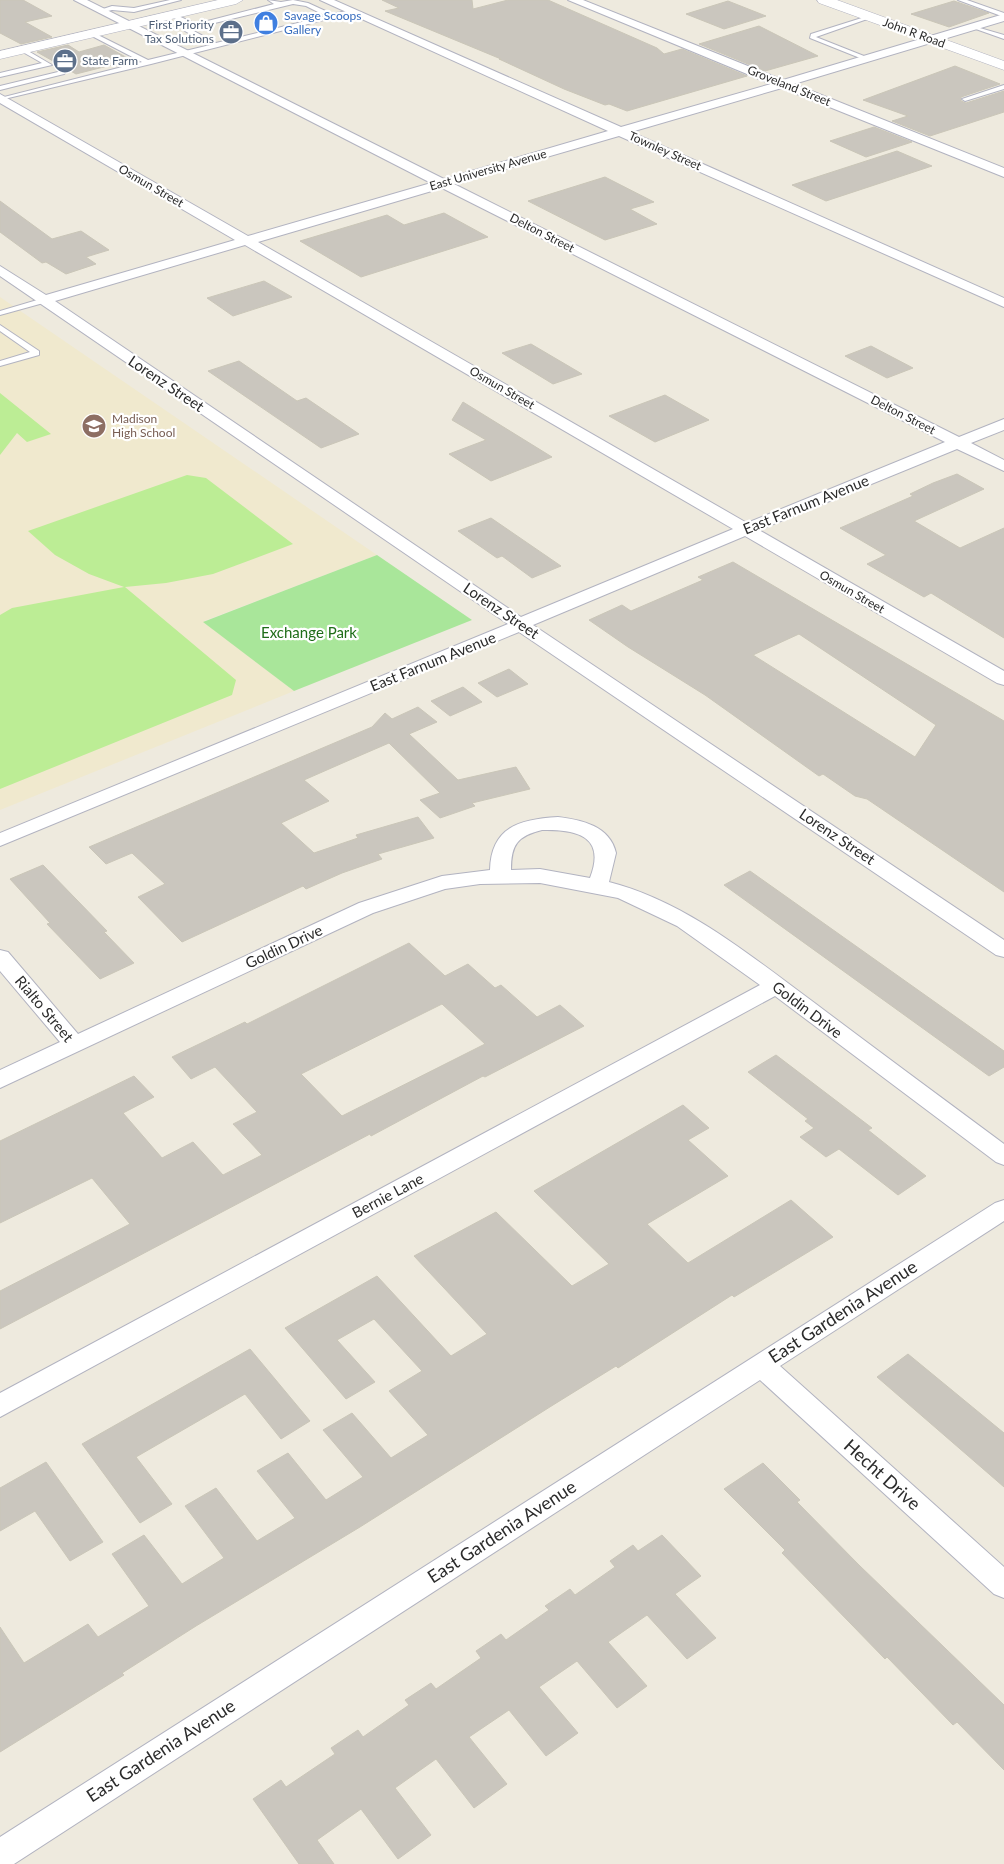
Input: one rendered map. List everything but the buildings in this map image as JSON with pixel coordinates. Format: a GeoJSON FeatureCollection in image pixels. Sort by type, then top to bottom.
{"type":"FeatureCollection","features":[{"type":"Feature","properties":{"kind":"main road"},"geometry":{"type":"LineString","coordinates":[[0,55],[236,0]]}},
{"type":"Feature","properties":{"kind":"main road","name":"John R Road"},"geometry":{"type":"LineString","coordinates":[[824,0],[1004,66]]}},
{"type":"Feature","properties":{"kind":"street","name":"Delton Street"},"geometry":{"type":"LineString","coordinates":[[79,0],[1004,466]]}},
{"type":"Feature","properties":{"kind":"street","name":"Townley Street"},"geometry":{"type":"LineString","coordinates":[[325,0],[1004,303]]}},
{"type":"Feature","properties":{"kind":"street","name":"Groveland Street"},"geometry":{"type":"LineString","coordinates":[[573,0],[1004,173]]}},
{"type":"Feature","properties":{"kind":"street","name":"East University Avenue"},"geometry":{"type":"LineString","coordinates":[[44,300],[868,59],[975,27],[1004,16]]}},
{"type":"Feature","properties":{"kind":"street","name":"Osmun Street"},"geometry":{"type":"LineString","coordinates":[[1,95],[246,240],[1004,679]]}},
{"type":"Feature","properties":{"kind":"street","name":"Lorenz Street"},"geometry":{"type":"LineString","coordinates":[[0,270],[1004,950]]}},
{"type":"Feature","properties":{"kind":"street","name":"East Farnum Avenue"},"geometry":{"type":"LineString","coordinates":[[0,840],[1004,424]]}},
{"type":"Feature","properties":{"kind":"street"},"geometry":{"type":"LineString","coordinates":[[500,876],[502,850],[506,841],[527,828],[557,823],[581,828],[594,834],[602,842],[606,851],[604,867],[597,886]]}},
{"type":"Feature","properties":{"kind":"street","name":"Goldin Drive"},"geometry":{"type":"LineString","coordinates":[[76,1045],[366,908],[442,883],[500,876],[540,876],[625,893],[678,918],[776,986],[1004,1156]]}},
{"type":"Feature","properties":{"kind":"street","name":"Rialto Street"},"geometry":{"type":"LineString","coordinates":[[0,956],[76,1045],[0,1080]]}},
{"type":"Feature","properties":{"kind":"street","name":"Bernie Lane"},"geometry":{"type":"LineString","coordinates":[[0,1406],[776,986]]}},
{"type":"Feature","properties":{"kind":"street","name":"East Gardenia Avenue"},"geometry":{"type":"LineString","coordinates":[[0,1855],[1004,1208]]}},
{"type":"Feature","properties":{"kind":"street","name":"Hecht Drive"},"geometry":{"type":"LineString","coordinates":[[761,1365],[1004,1585]]}},
{"type":"Feature","properties":{"kind":"lane"},"geometry":{"type":"LineString","coordinates":[[100,11],[112,8],[134,10],[178,0]]}},
{"type":"Feature","properties":{"kind":"lane"},"geometry":{"type":"LineString","coordinates":[[271,0],[280,4]]}},
{"type":"Feature","properties":{"kind":"lane"},"geometry":{"type":"LineString","coordinates":[[961,0],[1004,16]]}},
{"type":"Feature","properties":{"kind":"lane"},"geometry":{"type":"LineString","coordinates":[[215,46],[185,29],[293,2],[308,5],[331,16]]}},
{"type":"Feature","properties":{"kind":"lane"},"geometry":{"type":"LineString","coordinates":[[1,95],[149,63],[352,12]]}},
{"type":"Feature","properties":{"kind":"lane"},"geometry":{"type":"LineString","coordinates":[[172,15],[195,26]]}},
{"type":"Feature","properties":{"kind":"lane"},"geometry":{"type":"LineString","coordinates":[[868,59],[813,38],[813,35],[870,17]]}},
{"type":"Feature","properties":{"kind":"lane"},"geometry":{"type":"LineString","coordinates":[[975,27],[1003,37]]}},
{"type":"Feature","properties":{"kind":"lane"},"geometry":{"type":"LineString","coordinates":[[92,34],[149,63]]}},
{"type":"Feature","properties":{"kind":"lane"},"geometry":{"type":"LineString","coordinates":[[1,95],[62,73],[23,50]]}},
{"type":"Feature","properties":{"kind":"lane"},"geometry":{"type":"LineString","coordinates":[[0,75],[46,64]]}},
{"type":"Feature","properties":{"kind":"lane"},"geometry":{"type":"LineString","coordinates":[[965,99],[1004,87]]}},
{"type":"Feature","properties":{"kind":"lane"},"geometry":{"type":"LineString","coordinates":[[0,313],[44,300]]}},
{"type":"Feature","properties":{"kind":"lane"},"geometry":{"type":"LineString","coordinates":[[0,327],[36,353],[0,364]]}},
{"type":"Feature","properties":{"kind":"shaded area","name":"Madison High School"},"geometry":{"type":"Polygon","coordinates":[[[0,297],[377,555],[204,621],[294,691],[0,810],[0,297]]]}},
{"type":"Feature","properties":{"kind":"green space"},"geometry":{"type":"Polygon","coordinates":[[[0,393],[51,434],[27,442],[17,433],[0,455],[0,393]]]}},
{"type":"Feature","properties":{"kind":"green space"},"geometry":{"type":"Polygon","coordinates":[[[187,475],[206,478],[293,544],[213,574],[166,583],[125,587],[236,680],[232,695],[0,789],[0,615],[12,608],[124,587],[89,574],[55,555],[28,531],[187,475]]]}},
{"type":"Feature","properties":{"kind":"green space","name":"Exchange Park"},"geometry":{"type":"Polygon","coordinates":[[[377,555],[472,620],[294,691],[203,622],[377,555]]]}},
{"type":"Feature","properties":{"kind":"place","name":"Savage Scoops Gallery"},"geometry":{"type":"Point","coordinates":[266,23]}},
{"type":"Feature","properties":{"kind":"place","name":"First Priority Tax Solutions"},"geometry":{"type":"Point","coordinates":[231,32]}},
{"type":"Feature","properties":{"kind":"place","name":"State Farm"},"geometry":{"type":"Point","coordinates":[65,61]}},
{"type":"Feature","properties":{"kind":"place","name":"Madison High School"},"geometry":{"type":"Point","coordinates":[94,426]}}]}
